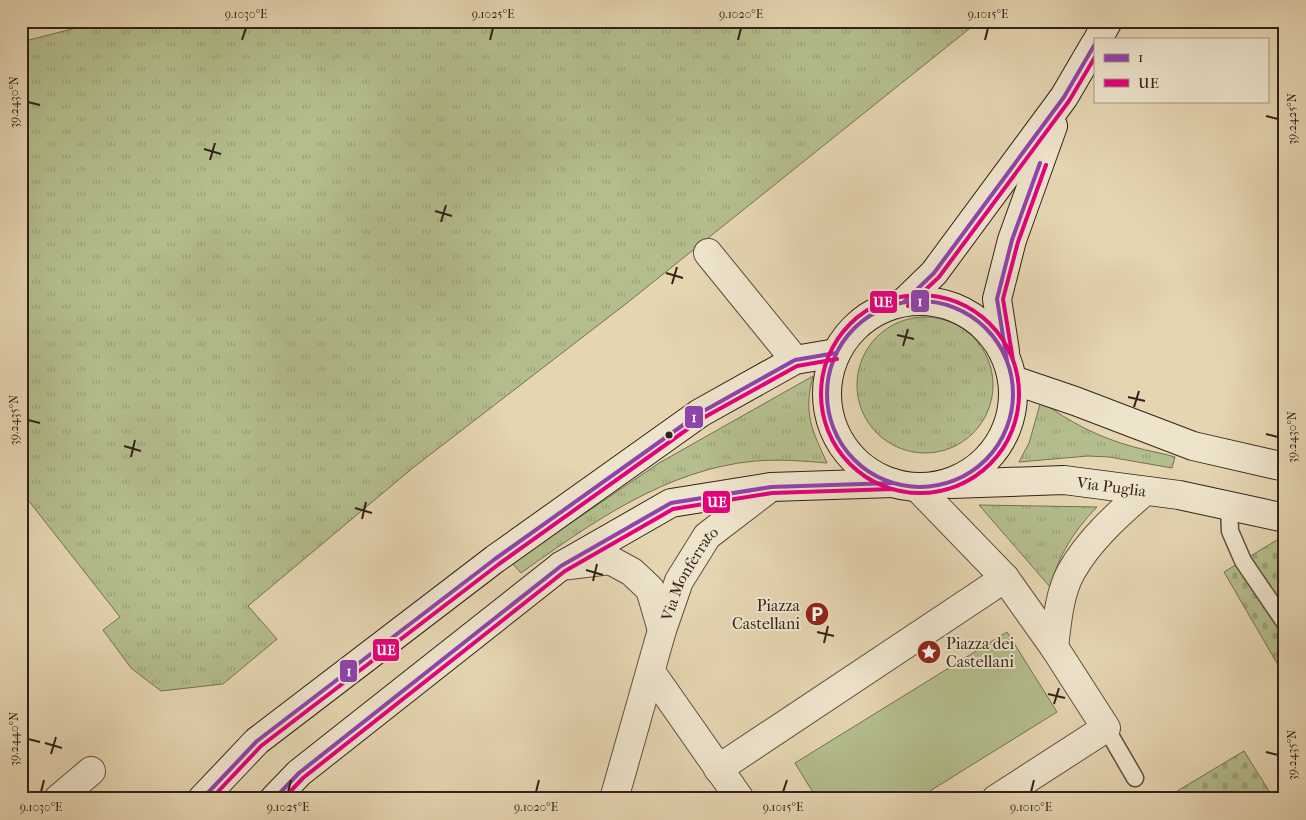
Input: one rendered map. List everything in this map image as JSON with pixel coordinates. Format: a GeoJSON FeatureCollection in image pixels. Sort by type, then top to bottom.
{"type":"FeatureCollection","features":[{"type":"Feature","properties":{"kind":"street"},"geometry":{"type":"LineString","coordinates":[[1099,38],[1108,21]]}},
{"type":"Feature","properties":{"kind":"street"},"geometry":{"type":"LineString","coordinates":[[904,302],[934,273],[1064,97],[1094,46]]}},
{"type":"Feature","properties":{"kind":"street"},"geometry":{"type":"LineString","coordinates":[[274,799],[299,773],[561,566],[671,504],[771,487],[916,485],[951,482],[974,470],[993,452],[1006,431],[1013,406],[1010,370],[997,299],[1012,240],[1064,97]]}},
{"type":"Feature","properties":{"kind":"street"},"geometry":{"type":"LineString","coordinates":[[708,253],[795,360]]}},
{"type":"Feature","properties":{"kind":"street"},"geometry":{"type":"LineString","coordinates":[[996,799],[1106,728],[1054,647],[1005,578],[916,485],[864,469],[842,446],[829,416],[827,384],[836,354],[852,329],[876,312],[904,302],[936,302],[966,313],[990,333],[1010,370],[1075,401],[1194,446],[1285,467]]}},
{"type":"Feature","properties":{"kind":"street"},"geometry":{"type":"LineString","coordinates":[[202,799],[257,741],[495,559],[700,413],[795,360],[836,354]]}},
{"type":"Feature","properties":{"kind":"street","name":"Via Puglia"},"geometry":{"type":"LineString","coordinates":[[916,485],[1064,480],[1179,494],[1285,518]]}},
{"type":"Feature","properties":{"kind":"street","name":"Via Monferrato"},"geometry":{"type":"LineString","coordinates":[[614,799],[662,630],[679,581],[706,536],[771,487]]}},
{"type":"Feature","properties":{"kind":"street"},"geometry":{"type":"LineString","coordinates":[[1054,647],[1059,608],[1070,574],[1097,536],[1145,491]]}},
{"type":"Feature","properties":{"kind":"street","name":"Via Monferrato"},"geometry":{"type":"LineString","coordinates":[[561,566],[610,560],[632,572],[650,590],[662,630]]}},
{"type":"Feature","properties":{"kind":"street"},"geometry":{"type":"LineString","coordinates":[[718,769],[1005,578]]}},
{"type":"Feature","properties":{"kind":"street"},"geometry":{"type":"LineString","coordinates":[[651,672],[740,799]]}},
{"type":"Feature","properties":{"kind":"street"},"geometry":{"type":"LineString","coordinates":[[58,799],[91,771]]}},
{"type":"Feature","properties":{"kind":"lane"},"geometry":{"type":"LineString","coordinates":[[1229,506],[1230,531],[1243,561],[1285,623]]}},
{"type":"Feature","properties":{"kind":"lane"},"geometry":{"type":"LineString","coordinates":[[1106,728],[1135,778]]}},
{"type":"Feature","properties":{"kind":"green space"},"geometry":{"type":"Polygon","coordinates":[[[86,21],[979,21],[627,303],[414,467],[248,606],[277,639],[223,684],[161,691],[131,668],[103,630],[120,617],[21,491],[21,42],[76,28],[86,21]]]}},
{"type":"Feature","properties":{"kind":"green space"},"geometry":{"type":"Polygon","coordinates":[[[925,317],[951,323],[973,337],[987,359],[993,385],[987,411],[973,433],[951,447],[925,453],[899,447],[877,433],[863,411],[857,385],[863,359],[877,337],[899,323],[925,317]]]}},
{"type":"Feature","properties":{"kind":"green space"},"geometry":{"type":"Polygon","coordinates":[[[813,376],[810,389],[809,412],[813,431],[827,463],[782,460],[755,461],[723,466],[691,475],[631,501],[521,573],[512,563],[659,463],[813,376]]]}},
{"type":"Feature","properties":{"kind":"green space"},"geometry":{"type":"Polygon","coordinates":[[[1041,401],[1063,416],[1097,434],[1121,443],[1175,457],[1172,468],[1109,457],[1088,456],[1019,462],[1029,443],[1041,401]]]}},
{"type":"Feature","properties":{"kind":"green space"},"geometry":{"type":"Polygon","coordinates":[[[979,505],[1097,507],[1068,544],[1058,564],[1050,587],[979,505]]]}},
{"type":"Feature","properties":{"kind":"green space"},"geometry":{"type":"Polygon","coordinates":[[[1277,540],[1285,542],[1285,677],[1224,572],[1277,540]]]}},
{"type":"Feature","properties":{"kind":"green space"},"geometry":{"type":"Polygon","coordinates":[[[1007,632],[1057,712],[917,799],[817,799],[795,763],[1007,632]]]}},
{"type":"Feature","properties":{"kind":"green space"},"geometry":{"type":"Polygon","coordinates":[[[1244,751],[1274,799],[1164,799],[1244,751]]]}},
{"type":"Feature","properties":{"kind":"transit line","name":"1"},"geometry":{"type":"LineString","coordinates":[[904,302],[934,273],[1064,97],[1094,46]]}},
{"type":"Feature","properties":{"kind":"transit line","name":"UE"},"geometry":{"type":"LineString","coordinates":[[908,306],[939,277],[1069,101],[1094,59]]}},
{"type":"Feature","properties":{"kind":"transit line","name":"1"},"geometry":{"type":"LineString","coordinates":[[1007,361],[997,299],[1012,240],[1040,163]]}},
{"type":"Feature","properties":{"kind":"transit line","name":"UE"},"geometry":{"type":"LineString","coordinates":[[1013,360],[1003,299],[1018,242],[1046,165]]}},
{"type":"Feature","properties":{"kind":"transit line","name":"UE"},"geometry":{"type":"LineString","coordinates":[[920,295],[949,299],[967,307],[990,324],[1007,347],[1015,365],[1019,394],[1015,423],[1007,441],[990,464],[967,481],[949,489],[920,493],[891,489],[873,481],[850,464],[833,441],[825,423],[821,394],[825,365],[833,347],[850,324],[873,307],[891,299],[920,295]]}},
{"type":"Feature","properties":{"kind":"transit line","name":"1"},"geometry":{"type":"LineString","coordinates":[[920,301],[947,305],[964,312],[979,322],[992,335],[1002,350],[1009,367],[1013,394],[1009,421],[1002,438],[992,453],[979,466],[964,476],[947,483],[920,487],[893,483],[876,476],[861,466],[848,453],[838,438],[831,421],[827,394],[831,367],[838,350],[848,335],[861,322],[876,312],[893,305],[920,301]]}},
{"type":"Feature","properties":{"kind":"transit line","name":"1"},"geometry":{"type":"LineString","coordinates":[[202,799],[257,741],[495,559],[700,413],[795,360],[836,353]]}},
{"type":"Feature","properties":{"kind":"transit line","name":"UE"},"geometry":{"type":"LineString","coordinates":[[211,799],[261,746],[499,564],[703,418],[797,366],[837,359]]}},
{"type":"Feature","properties":{"kind":"transit line","name":"1"},"geometry":{"type":"LineString","coordinates":[[274,799],[299,773],[561,566],[671,503],[771,487],[893,483]]}},
{"type":"Feature","properties":{"kind":"transit line","name":"UE"},"geometry":{"type":"LineString","coordinates":[[283,799],[303,778],[565,571],[673,509],[772,493],[893,489]]}},
{"type":"Feature","properties":{"kind":"place","name":"Piazza Castellani"},"geometry":{"type":"Point","coordinates":[817,614]}},
{"type":"Feature","properties":{"kind":"place","name":"Piazza dei Castellani"},"geometry":{"type":"Point","coordinates":[929,652]}}]}
